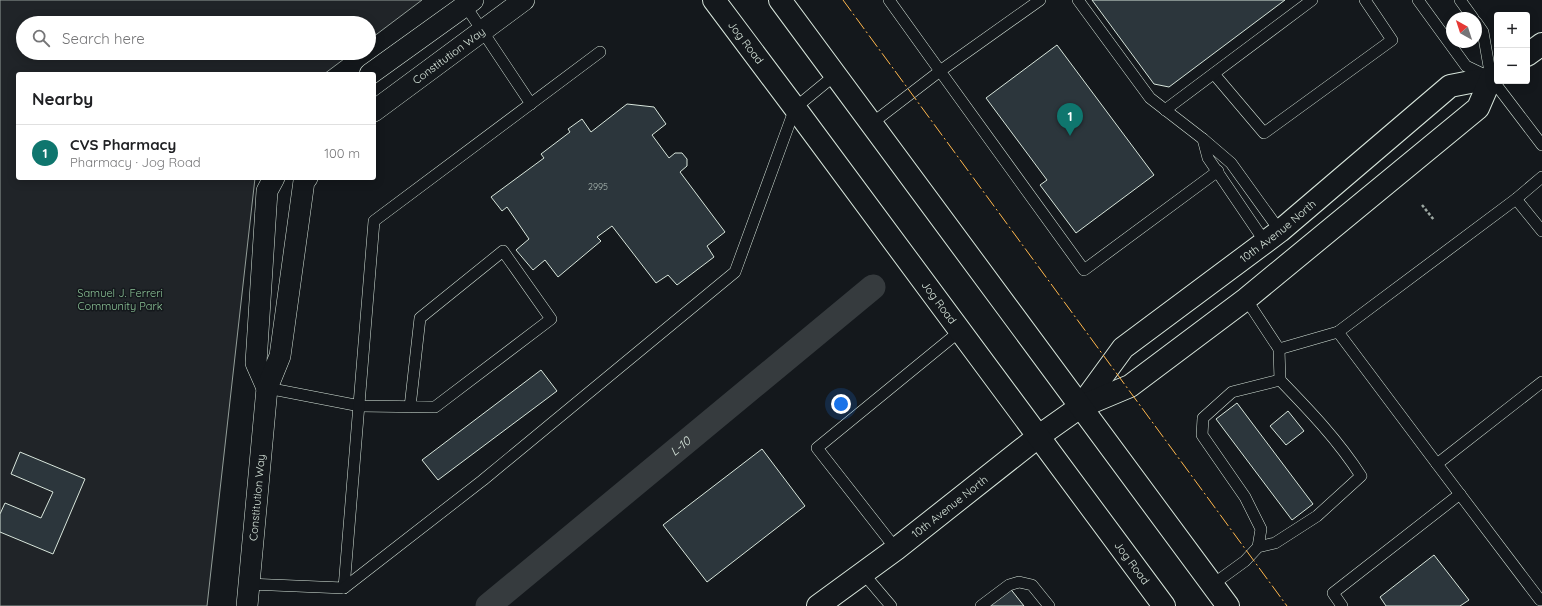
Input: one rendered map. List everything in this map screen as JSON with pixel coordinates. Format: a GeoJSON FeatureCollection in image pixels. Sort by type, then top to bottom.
{"type":"FeatureCollection","features":[{"type":"Feature","properties":{"kind":"main road","name":"Jog Road"},"geometry":{"type":"LineString","coordinates":[[714,0],[1164,606]]}},
{"type":"Feature","properties":{"kind":"main road"},"geometry":{"type":"LineString","coordinates":[[780,0],[1228,606]]}},
{"type":"Feature","properties":{"kind":"main road"},"geometry":{"type":"LineString","coordinates":[[1530,53],[1542,44]]}},
{"type":"Feature","properties":{"kind":"main road","name":"10th Avenue North"},"geometry":{"type":"LineString","coordinates":[[1080,407],[1123,348],[1273,236],[1450,86],[1494,76]]}},
{"type":"Feature","properties":{"kind":"main road","name":"10th Avenue North"},"geometry":{"type":"LineString","coordinates":[[818,606],[896,549],[1039,436],[1080,407],[1130,386],[1246,299],[1478,108],[1494,76]]}},
{"type":"Feature","properties":{"kind":"street","name":"Constitution Way"},"geometry":{"type":"LineString","coordinates":[[376,110],[524,0]]}},
{"type":"Feature","properties":{"kind":"street"},"geometry":{"type":"LineString","coordinates":[[373,72],[469,3]]}},
{"type":"Feature","properties":{"kind":"street","name":"Constitution Way"},"geometry":{"type":"LineString","coordinates":[[267,388],[256,363],[267,191],[273,180]]}},
{"type":"Feature","properties":{"kind":"street","name":"Constitution Way"},"geometry":{"type":"LineString","coordinates":[[247,606],[267,388],[280,356],[305,180]]}},
{"type":"Feature","properties":{"kind":"lane"},"geometry":{"type":"LineString","coordinates":[[889,0],[1084,270],[1218,172]]}},
{"type":"Feature","properties":{"kind":"lane"},"geometry":{"type":"LineString","coordinates":[[871,124],[940,71],[1040,0]]}},
{"type":"Feature","properties":{"kind":"lane"},"geometry":{"type":"LineString","coordinates":[[1078,0],[1150,98],[1231,163],[1273,236]]}},
{"type":"Feature","properties":{"kind":"lane"},"geometry":{"type":"LineString","coordinates":[[1165,110],[1312,0]]}},
{"type":"Feature","properties":{"kind":"lane"},"geometry":{"type":"LineString","coordinates":[[1214,74],[1264,133],[1392,40],[1365,0]]}},
{"type":"Feature","properties":{"kind":"lane"},"geometry":{"type":"LineString","coordinates":[[1418,0],[1466,66],[1494,76]]}},
{"type":"Feature","properties":{"kind":"lane"},"geometry":{"type":"LineString","coordinates":[[1460,0],[1469,12]]}},
{"type":"Feature","properties":{"kind":"lane"},"geometry":{"type":"LineString","coordinates":[[469,3],[482,31],[531,104]]}},
{"type":"Feature","properties":{"kind":"lane"},"geometry":{"type":"LineString","coordinates":[[1482,31],[1494,76]]}},
{"type":"Feature","properties":{"kind":"lane"},"geometry":{"type":"LineString","coordinates":[[344,588],[374,221],[600,52]]}},
{"type":"Feature","properties":{"kind":"lane"},"geometry":{"type":"LineString","coordinates":[[249,584],[344,588],[483,480],[735,272],[795,108],[835,75]]}},
{"type":"Feature","properties":{"kind":"lane"},"geometry":{"type":"LineString","coordinates":[[1500,84],[1542,145]]}},
{"type":"Feature","properties":{"kind":"lane"},"geometry":{"type":"LineString","coordinates":[[1203,139],[1208,158],[1218,172],[1273,236]]}},
{"type":"Feature","properties":{"kind":"lane"},"geometry":{"type":"LineString","coordinates":[[1279,349],[1338,332],[1516,199],[1542,177]]}},
{"type":"Feature","properties":{"kind":"lane"},"geometry":{"type":"LineString","coordinates":[[1516,199],[1542,231]]}},
{"type":"Feature","properties":{"kind":"lane"},"geometry":{"type":"LineString","coordinates":[[267,388],[360,406],[435,407],[551,319],[503,251],[420,318],[410,406]]}},
{"type":"Feature","properties":{"kind":"lane"},"geometry":{"type":"LineString","coordinates":[[1246,299],[1279,349],[1280,380],[1346,453],[1360,476],[1317,516],[1275,543],[1258,547]]}},
{"type":"Feature","properties":{"kind":"lane"},"geometry":{"type":"LineString","coordinates":[[896,549],[817,448],[960,331]]}},
{"type":"Feature","properties":{"kind":"lane"},"geometry":{"type":"LineString","coordinates":[[1338,332],[1460,494],[1538,602]]}},
{"type":"Feature","properties":{"kind":"lane"},"geometry":{"type":"LineString","coordinates":[[1212,585],[1245,561],[1258,547],[1262,529],[1245,497],[1202,435],[1203,418],[1232,392],[1280,380]]}},
{"type":"Feature","properties":{"kind":"lane"},"geometry":{"type":"LineString","coordinates":[[1437,464],[1542,382]]}},
{"type":"Feature","properties":{"kind":"lane"},"geometry":{"type":"LineString","coordinates":[[1342,606],[1333,593],[1460,494]]}},
{"type":"Feature","properties":{"kind":"lane"},"geometry":{"type":"LineString","coordinates":[[864,573],[891,606]]}},
{"type":"Feature","properties":{"kind":"lane"},"geometry":{"type":"LineString","coordinates":[[981,606],[1009,585],[1019,582],[1032,585],[1049,606]]}},
{"type":"Feature","properties":{"kind":"path"},"geometry":{"type":"LineString","coordinates":[[1422,205],[1434,220]]}},
{"type":"Feature","properties":{"kind":"green space","name":"Samuel J. Ferreri Community Park"},"geometry":{"type":"Polygon","coordinates":[[[0,0],[422,0],[376,35],[376,16],[16,16],[16,60],[343,60],[327,72],[16,72],[16,180],[255,180],[207,606],[0,606],[0,0]]]}},
{"type":"Feature","properties":{"kind":"building"},"geometry":{"type":"Polygon","coordinates":[[[1092,0],[1285,0],[1169,87],[1154,84],[1092,0]]]}},
{"type":"Feature","properties":{"kind":"building"},"geometry":{"type":"Polygon","coordinates":[[[1057,45],[1154,175],[1076,233],[1040,185],[1047,180],[986,98],[1057,45]]]}},
{"type":"Feature","properties":{"kind":"building"},"geometry":{"type":"Polygon","coordinates":[[[627,104],[654,107],[666,124],[652,135],[669,158],[675,153],[682,153],[687,159],[687,166],[680,172],[725,232],[707,246],[714,257],[677,285],[668,275],[656,283],[612,226],[597,237],[601,241],[558,277],[545,260],[533,270],[516,250],[529,239],[507,207],[502,211],[491,197],[544,158],[541,154],[570,132],[568,129],[582,119],[591,132],[627,104]]]}},
{"type":"Feature","properties":{"kind":"building"},"geometry":{"type":"Polygon","coordinates":[[[541,370],[557,391],[438,480],[422,460],[541,370]]]}},
{"type":"Feature","properties":{"kind":"building"},"geometry":{"type":"Polygon","coordinates":[[[1237,403],[1313,504],[1292,520],[1216,419],[1237,403]]]}},
{"type":"Feature","properties":{"kind":"building"},"geometry":{"type":"Polygon","coordinates":[[[1288,411],[1304,431],[1286,445],[1270,426],[1288,411]]]}},
{"type":"Feature","properties":{"kind":"building"},"geometry":{"type":"Polygon","coordinates":[[[762,449],[805,506],[707,582],[663,525],[762,449]]]}},
{"type":"Feature","properties":{"kind":"building"},"geometry":{"type":"Polygon","coordinates":[[[20,452],[85,479],[53,554],[0,532],[0,514],[5,503],[41,518],[53,492],[11,474],[20,452]]]}},
{"type":"Feature","properties":{"kind":"building"},"geometry":{"type":"Polygon","coordinates":[[[1434,555],[1469,600],[1460,606],[1386,606],[1380,597],[1434,555]]]}},
{"type":"Feature","properties":{"kind":"building"},"geometry":{"type":"Polygon","coordinates":[[[1009,587],[1024,606],[983,606],[1009,587]]]}},
{"type":"Feature","properties":{"kind":"waterway","name":"L-10"},"geometry":{"type":"LineString","coordinates":[[488,606],[873,287]]}},
{"type":"Feature","properties":{"kind":"power"},"geometry":{"type":"LineString","coordinates":[[843,0],[1287,606]]}},
{"type":"Feature","properties":{"kind":"place","name":"CVS Pharmacy"},"geometry":{"type":"Point","coordinates":[1070,136]}}]}
